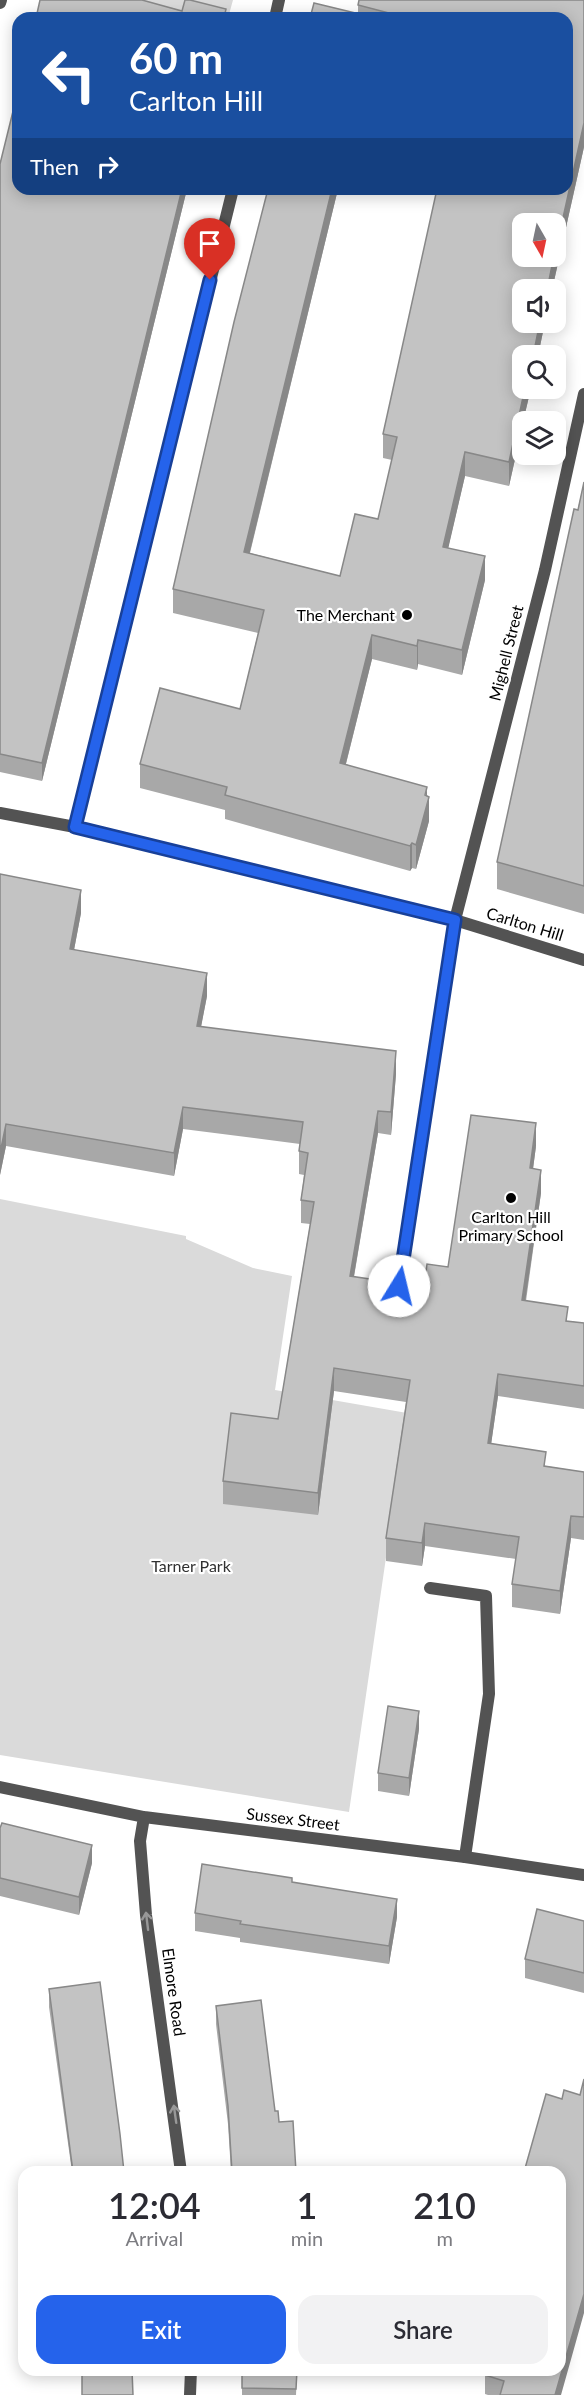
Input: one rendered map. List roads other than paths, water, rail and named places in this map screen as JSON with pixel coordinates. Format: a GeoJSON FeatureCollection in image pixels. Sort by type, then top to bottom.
{"type":"FeatureCollection","features":[{"type":"Feature","properties":{"kind":"street"},"geometry":{"type":"LineString","coordinates":[[75,827],[232,195]]}},
{"type":"Feature","properties":{"kind":"street","name":"Mighell Street"},"geometry":{"type":"LineString","coordinates":[[399,1286],[455,920],[545,570],[584,394]]}},
{"type":"Feature","properties":{"kind":"street","name":"Carlton Hill"},"geometry":{"type":"LineString","coordinates":[[0,813],[75,827],[455,920],[584,960]]}},
{"type":"Feature","properties":{"kind":"street"},"geometry":{"type":"LineString","coordinates":[[430,1588],[486,1596],[489,1694],[465,1857]]}},
{"type":"Feature","properties":{"kind":"street","name":"Sussex Street"},"geometry":{"type":"LineString","coordinates":[[0,1787],[144,1817],[465,1857],[584,1875]]}},
{"type":"Feature","properties":{"kind":"street","name":"Elmore Road"},"geometry":{"type":"LineString","coordinates":[[144,1817],[140,1841],[146,1915],[180,2166]]}},
{"type":"Feature","properties":{"kind":"street"},"geometry":{"type":"LineString","coordinates":[[190,2395],[191,2376]]}},
{"type":"Feature","properties":{"kind":"place","name":"The Merchant"},"geometry":{"type":"Point","coordinates":[407,615]}},
{"type":"Feature","properties":{"kind":"place","name":"Carlton Hill Primary School"},"geometry":{"type":"Point","coordinates":[511,1198]}},
{"type":"Feature","properties":{"kind":"park label","name":"Tarner Park"},"geometry":{"type":"Point","coordinates":[191,1566]}}]}
